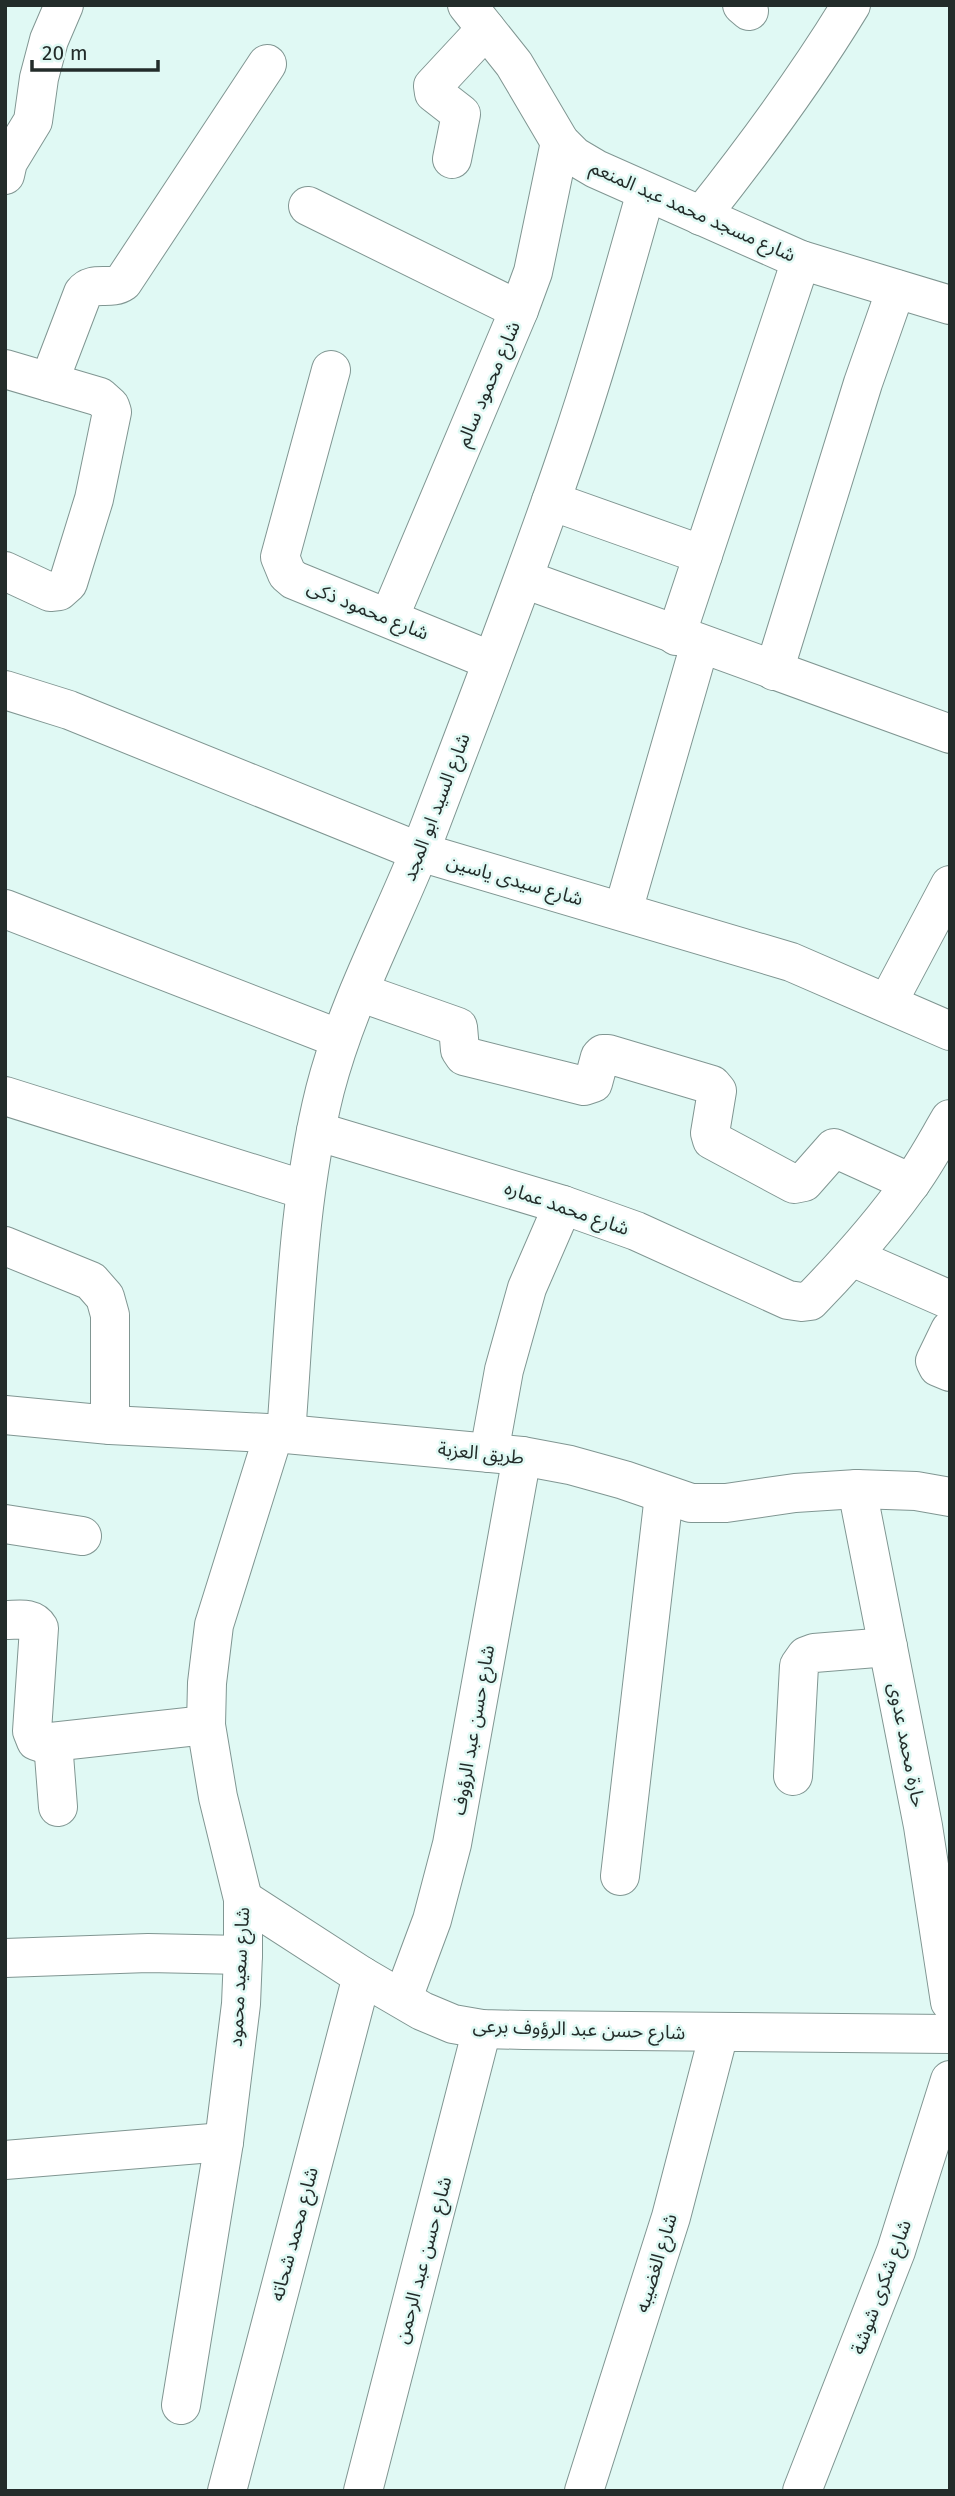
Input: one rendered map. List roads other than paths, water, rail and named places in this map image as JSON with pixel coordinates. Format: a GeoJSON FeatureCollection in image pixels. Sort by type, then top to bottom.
{"type":"FeatureCollection","features":[{"type":"Feature","properties":{"kind":"street"},"geometry":{"type":"LineString","coordinates":[[5,175],[8,162],[33,121],[42,65],[64,5]]}},
{"type":"Feature","properties":{"kind":"street"},"geometry":{"type":"LineString","coordinates":[[701,216],[754,150],[802,83],[850,5]]}},
{"type":"Feature","properties":{"kind":"street"},"geometry":{"type":"LineString","coordinates":[[452,159],[461,114],[434,93],[433,86],[476,17]]}},
{"type":"Feature","properties":{"kind":"street","name":"شارع مسجد محمد عبد المنعم"},"geometry":{"type":"LineString","coordinates":[[476,17],[514,64],[560,142],[574,156],[646,192],[801,260],[950,305]]}},
{"type":"Feature","properties":{"kind":"street"},"geometry":{"type":"LineString","coordinates":[[49,382],[86,288],[109,288],[123,282],[267,64]]}},
{"type":"Feature","properties":{"kind":"street","name":"شارع محمود سالم"},"geometry":{"type":"LineString","coordinates":[[389,618],[533,272],[560,142]]}},
{"type":"Feature","properties":{"kind":"street","name":"شارع السيد ابو المجد"},"geometry":{"type":"LineString","coordinates":[[280,1434],[305,1190],[316,1131],[340,1039],[420,852],[524,579],[608,327],[646,192]]}},
{"type":"Feature","properties":{"kind":"street"},"geometry":{"type":"LineString","coordinates":[[309,206],[519,310]]}},
{"type":"Feature","properties":{"kind":"street"},"geometry":{"type":"LineString","coordinates":[[622,912],[688,640],[703,555],[801,260]]}},
{"type":"Feature","properties":{"kind":"street"},"geometry":{"type":"LineString","coordinates":[[774,671],[863,383],[896,289]]}},
{"type":"Feature","properties":{"kind":"street"},"geometry":{"type":"LineString","coordinates":[[5,369],[100,397],[110,406],[112,412],[94,499],[68,583],[59,591],[50,592],[5,572]]}},
{"type":"Feature","properties":{"kind":"street","name":"شارع محمود ذكى"},"geometry":{"type":"LineString","coordinates":[[331,370],[280,557],[286,574],[294,580],[492,661]]}},
{"type":"Feature","properties":{"kind":"street"},"geometry":{"type":"LineString","coordinates":[[551,501],[703,555]]}},
{"type":"Feature","properties":{"kind":"street"},"geometry":{"type":"LineString","coordinates":[[524,579],[950,734]]}},
{"type":"Feature","properties":{"kind":"street","name":"شارع سيدى ياسين"},"geometry":{"type":"LineString","coordinates":[[5,690],[69,710],[420,852],[791,962],[950,1031]]}},
{"type":"Feature","properties":{"kind":"street"},"geometry":{"type":"LineString","coordinates":[[888,1002],[950,885]]}},
{"type":"Feature","properties":{"kind":"street"},"geometry":{"type":"LineString","coordinates":[[5,909],[340,1039]]}},
{"type":"Feature","properties":{"kind":"street"},"geometry":{"type":"LineString","coordinates":[[359,992],[458,1027],[460,1050],[464,1056],[583,1086],[593,1083],[600,1057],[608,1054],[712,1085],[717,1091],[710,1133],[712,1140],[794,1184],[804,1182],[834,1148],[911,1183]]}},
{"type":"Feature","properties":{"kind":"street"},"geometry":{"type":"LineString","coordinates":[[5,1096],[305,1190]]}},
{"type":"Feature","properties":{"kind":"street"},"geometry":{"type":"LineString","coordinates":[[950,1119],[911,1183],[852,1257],[950,1300]]}},
{"type":"Feature","properties":{"kind":"street","name":"شارع محمد عماره"},"geometry":{"type":"LineString","coordinates":[[316,1131],[563,1205],[636,1231],[788,1300],[810,1300],[852,1257]]}},
{"type":"Feature","properties":{"kind":"street","name":"شارع حسن عبد الرؤوف"},"geometry":{"type":"LineString","coordinates":[[403,1998],[432,1920],[452,1844],[506,1455],[505,1370],[527,1288],[563,1205]]}},
{"type":"Feature","properties":{"kind":"street"},"geometry":{"type":"LineString","coordinates":[[5,1246],[91,1281],[105,1297],[110,1315],[110,1425]]}},
{"type":"Feature","properties":{"kind":"street"},"geometry":{"type":"LineString","coordinates":[[950,1330],[935,1361],[939,1367],[950,1372]]}},
{"type":"Feature","properties":{"kind":"street","name":"طريق العزبة"},"geometry":{"type":"LineString","coordinates":[[5,1416],[110,1425],[280,1434],[506,1455],[570,1465],[691,1503],[726,1503],[795,1493],[857,1489],[916,1491],[950,1497]]}},
{"type":"Feature","properties":{"kind":"street","name":"شارع سعيد محمود"},"geometry":{"type":"LineString","coordinates":[[181,2404],[224,2142],[243,1955],[243,1899],[218,1797],[206,1725],[207,1683],[214,1625],[280,1434]]}},
{"type":"Feature","properties":{"kind":"street","name":"حارة محمد عدوى"},"geometry":{"type":"LineString","coordinates":[[857,1489],[923,1826],[950,2003]]}},
{"type":"Feature","properties":{"kind":"street"},"geometry":{"type":"LineString","coordinates":[[620,1877],[664,1494]]}},
{"type":"Feature","properties":{"kind":"street"},"geometry":{"type":"LineString","coordinates":[[5,1524],[82,1536]]}},
{"type":"Feature","properties":{"kind":"street"},"geometry":{"type":"LineString","coordinates":[[5,1620],[34,1621],[39,1628],[33,1736],[36,1741],[53,1742],[206,1725]]}},
{"type":"Feature","properties":{"kind":"street"},"geometry":{"type":"LineString","coordinates":[[793,1776],[799,1666],[802,1660],[814,1653],[888,1647]]}},
{"type":"Feature","properties":{"kind":"street"},"geometry":{"type":"LineString","coordinates":[[53,1742],[58,1807]]}},
{"type":"Feature","properties":{"kind":"street","name":"شارع حسن عبد الرؤوف برعى"},"geometry":{"type":"LineString","coordinates":[[243,1899],[362,1976],[422,2011],[453,2024],[482,2029],[950,2034]]}},
{"type":"Feature","properties":{"kind":"street"},"geometry":{"type":"LineString","coordinates":[[5,1958],[134,1953],[243,1955]]}},
{"type":"Feature","properties":{"kind":"street","name":"شارع محمد شحاته"},"geometry":{"type":"LineString","coordinates":[[227,2491],[362,1976]]}},
{"type":"Feature","properties":{"kind":"street","name":"شارع حسن عبد الرحمن"},"geometry":{"type":"LineString","coordinates":[[363,2491],[482,2029]]}},
{"type":"Feature","properties":{"kind":"street","name":"شارع الغضيبه"},"geometry":{"type":"LineString","coordinates":[[584,2491],[671,2217],[719,2033]]}},
{"type":"Feature","properties":{"kind":"street","name":"شارع شكرى شوشة"},"geometry":{"type":"LineString","coordinates":[[802,2491],[896,2251],[950,2080]]}},
{"type":"Feature","properties":{"kind":"street"},"geometry":{"type":"LineString","coordinates":[[5,2160],[224,2142]]}}]}
